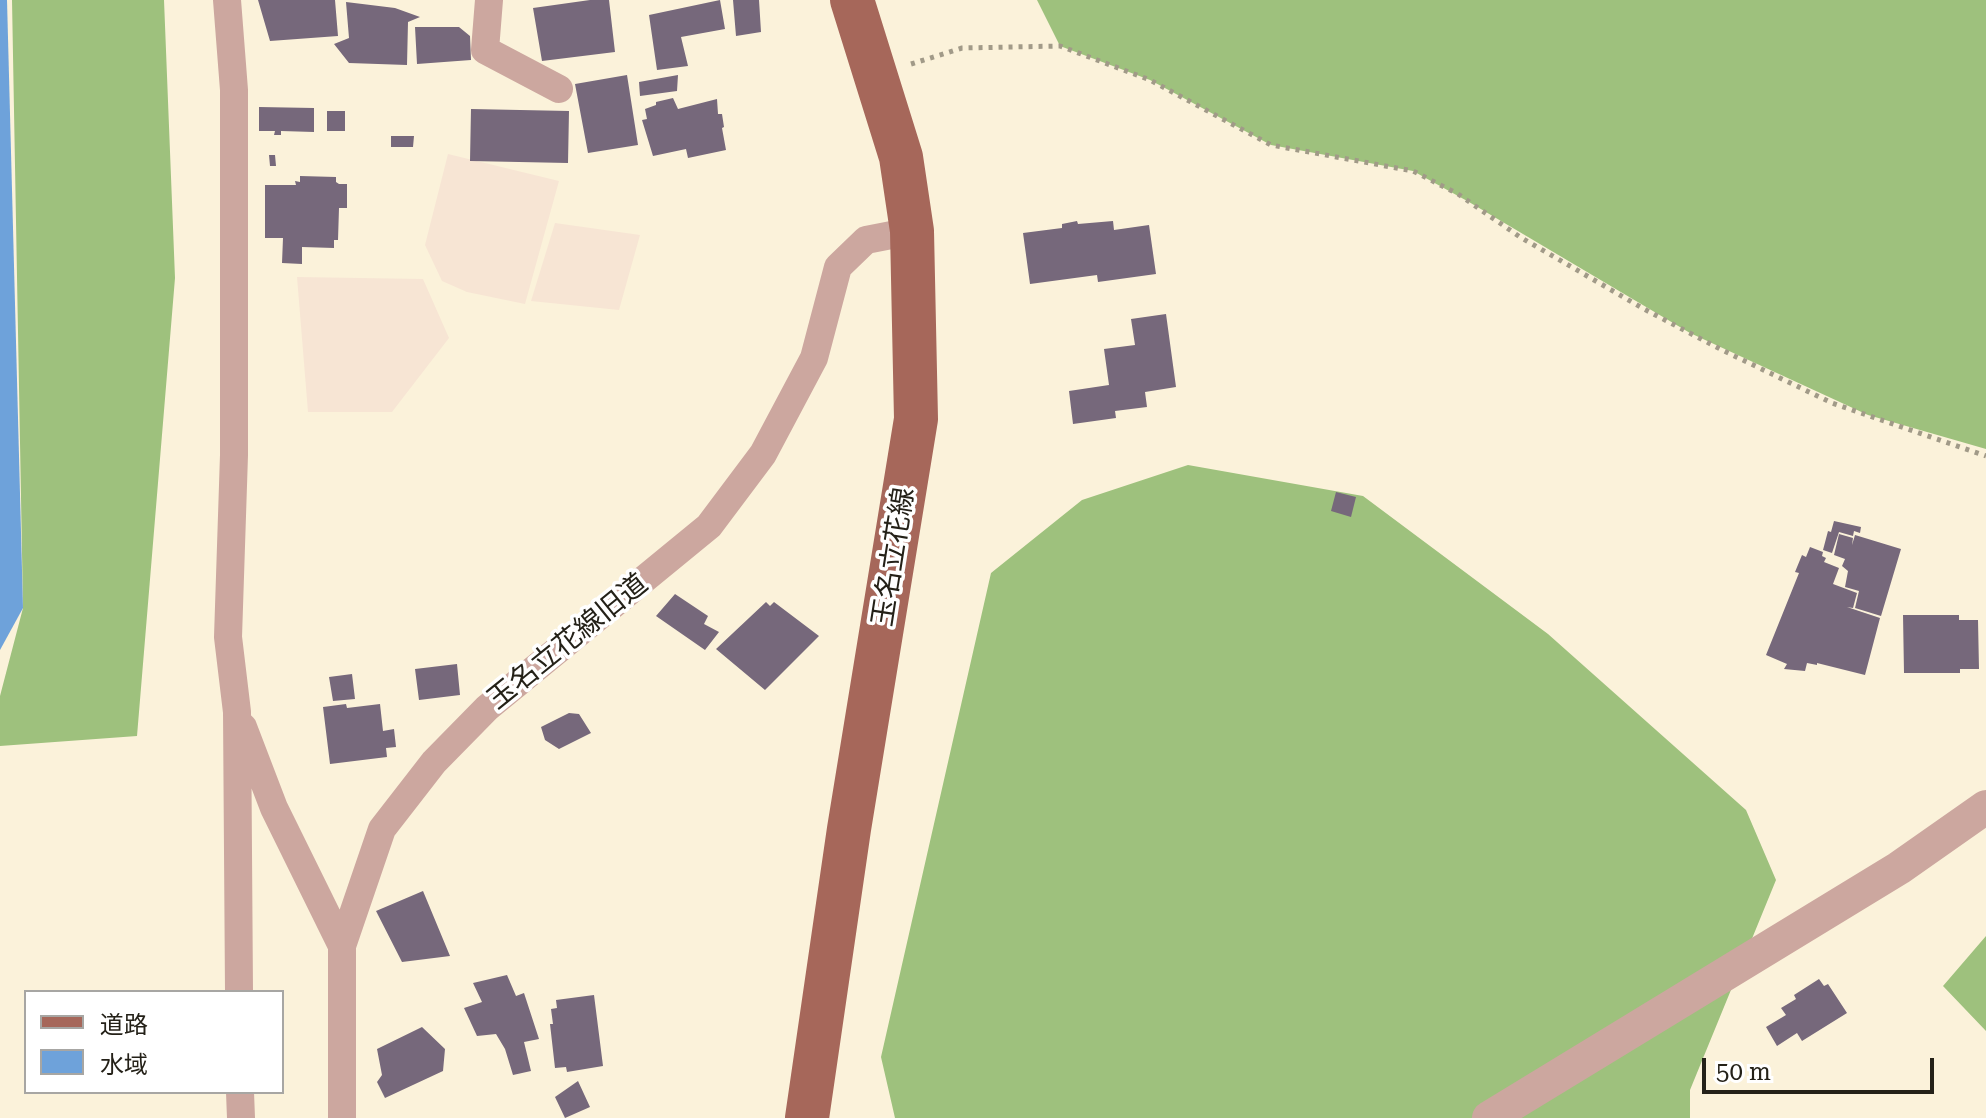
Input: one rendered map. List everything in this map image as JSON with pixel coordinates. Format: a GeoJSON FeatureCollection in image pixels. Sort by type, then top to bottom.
{"type":"FeatureCollection","features":[{"type":"Feature","properties":{"kind":"main road","name":"玉名立花線"},"geometry":{"type":"LineString","coordinates":[[807,1118],[849,829],[916,419],[912,231],[901,157],[852,0]]}},
{"type":"Feature","properties":{"kind":"street"},"geometry":{"type":"LineString","coordinates":[[227,0],[234,90],[234,455],[228,637],[237,712],[239,990]]}},
{"type":"Feature","properties":{"kind":"street"},"geometry":{"type":"LineString","coordinates":[[489,0],[485,50],[559,89]]}},
{"type":"Feature","properties":{"kind":"street","name":"玉名立花線旧道"},"geometry":{"type":"LineString","coordinates":[[342,1118],[342,946],[382,829],[434,762],[487,708],[709,526],[763,454],[814,358],[838,267],[866,240],[912,231]]}},
{"type":"Feature","properties":{"kind":"street"},"geometry":{"type":"LineString","coordinates":[[237,712],[274,808],[342,946]]}},
{"type":"Feature","properties":{"kind":"street"},"geometry":{"type":"LineString","coordinates":[[1489,1118],[1899,868],[1986,807]]}},
{"type":"Feature","properties":{"kind":"street"},"geometry":{"type":"LineString","coordinates":[[240,1094],[241,1118]]}},
{"type":"Feature","properties":{"kind":"path"},"geometry":{"type":"LineString","coordinates":[[879,82],[880,73],[962,48],[1060,46],[1150,80],[1271,145],[1413,171],[1458,194],[1520,237],[1644,309],[1722,350],[1832,403],[1986,456]]}},
{"type":"Feature","properties":{"kind":"shaded area"},"geometry":{"type":"Polygon","coordinates":[[[448,154],[559,181],[525,304],[467,292],[442,281],[425,245],[448,154]]]}},
{"type":"Feature","properties":{"kind":"shaded area"},"geometry":{"type":"Polygon","coordinates":[[[555,223],[640,235],[619,310],[531,301],[555,223]]]}},
{"type":"Feature","properties":{"kind":"shaded area"},"geometry":{"type":"Polygon","coordinates":[[[297,277],[423,279],[449,338],[392,412],[308,412],[297,277]]]}},
{"type":"Feature","properties":{"kind":"green space"},"geometry":{"type":"Polygon","coordinates":[[[12,0],[164,0],[175,278],[137,736],[0,746],[0,696],[23,608],[12,0]]]}},
{"type":"Feature","properties":{"kind":"green space"},"geometry":{"type":"Polygon","coordinates":[[[1037,0],[1986,0],[1986,449],[1868,415],[1690,333],[1413,171],[1271,145],[1150,80],[1060,46],[1037,0]]]}},
{"type":"Feature","properties":{"kind":"green space"},"geometry":{"type":"Polygon","coordinates":[[[1188,465],[1363,496],[1548,634],[1746,810],[1776,880],[1690,1090],[1690,1118],[895,1118],[881,1057],[991,573],[1082,500],[1188,465]]]}},
{"type":"Feature","properties":{"kind":"green space"},"geometry":{"type":"Polygon","coordinates":[[[1986,936],[1986,1031],[1943,986],[1986,936]]]}},
{"type":"Feature","properties":{"kind":"water"},"geometry":{"type":"Polygon","coordinates":[[[0,0],[7,0],[23,608],[0,650],[0,0]]]}},
{"type":"Feature","properties":{"kind":"building"},"geometry":{"type":"Polygon","coordinates":[[[258,0],[335,0],[338,36],[270,41],[258,0]]]}},
{"type":"Feature","properties":{"kind":"building"},"geometry":{"type":"Polygon","coordinates":[[[609,0],[615,52],[542,61],[533,8],[609,0]]]}},
{"type":"Feature","properties":{"kind":"building"},"geometry":{"type":"Polygon","coordinates":[[[720,0],[725,29],[681,37],[688,66],[657,70],[649,15],[720,0]]]}},
{"type":"Feature","properties":{"kind":"building"},"geometry":{"type":"Polygon","coordinates":[[[733,0],[759,0],[761,32],[736,36],[733,0]]]}},
{"type":"Feature","properties":{"kind":"building"},"geometry":{"type":"Polygon","coordinates":[[[346,2],[395,8],[420,17],[408,22],[407,65],[349,63],[334,44],[349,38],[346,2]]]}},
{"type":"Feature","properties":{"kind":"building"},"geometry":{"type":"Polygon","coordinates":[[[415,27],[459,27],[470,36],[471,60],[417,64],[415,27]]]}},
{"type":"Feature","properties":{"kind":"building"},"geometry":{"type":"Polygon","coordinates":[[[627,75],[638,145],[588,153],[575,84],[627,75]]]}},
{"type":"Feature","properties":{"kind":"building"},"geometry":{"type":"Polygon","coordinates":[[[678,75],[677,91],[640,96],[639,82],[678,75]]]}},
{"type":"Feature","properties":{"kind":"building"},"geometry":{"type":"Polygon","coordinates":[[[673,98],[678,109],[717,99],[726,150],[688,158],[686,149],[653,156],[642,120],[647,119],[645,109],[656,105],[656,102],[673,98]]]}},
{"type":"Feature","properties":{"kind":"building"},"geometry":{"type":"Polygon","coordinates":[[[259,107],[314,108],[314,132],[281,131],[281,135],[274,135],[275,131],[259,131],[259,107]]]}},
{"type":"Feature","properties":{"kind":"building"},"geometry":{"type":"Polygon","coordinates":[[[471,109],[569,111],[568,163],[470,161],[471,109]]]}},
{"type":"Feature","properties":{"kind":"building"},"geometry":{"type":"Polygon","coordinates":[[[327,111],[345,111],[345,131],[327,131],[327,111]]]}},
{"type":"Feature","properties":{"kind":"building"},"geometry":{"type":"Polygon","coordinates":[[[391,136],[414,136],[413,147],[391,147],[391,136]]]}},
{"type":"Feature","properties":{"kind":"building"},"geometry":{"type":"Polygon","coordinates":[[[269,155],[275,155],[276,166],[270,166],[269,155]]]}},
{"type":"Feature","properties":{"kind":"building"},"geometry":{"type":"Polygon","coordinates":[[[300,176],[336,177],[339,184],[347,184],[347,208],[339,208],[338,240],[334,240],[334,248],[302,247],[302,264],[282,263],[283,238],[265,238],[265,185],[296,185],[295,181],[300,182],[300,176]]]}},
{"type":"Feature","properties":{"kind":"building"},"geometry":{"type":"Polygon","coordinates":[[[1077,221],[1078,224],[1113,221],[1114,230],[1149,225],[1156,274],[1098,282],[1097,275],[1030,284],[1023,233],[1062,228],[1062,224],[1077,221]]]}},
{"type":"Feature","properties":{"kind":"building"},"geometry":{"type":"Polygon","coordinates":[[[1166,314],[1176,387],[1145,392],[1147,407],[1115,411],[1116,418],[1073,424],[1069,391],[1109,385],[1104,349],[1135,345],[1131,319],[1166,314]]]}},
{"type":"Feature","properties":{"kind":"building"},"geometry":{"type":"Polygon","coordinates":[[[1336,492],[1356,497],[1351,517],[1331,511],[1336,492]]]}},
{"type":"Feature","properties":{"kind":"building"},"geometry":{"type":"Polygon","coordinates":[[[1834,521],[1861,527],[1860,533],[1854,531],[1853,536],[1839,532],[1832,553],[1823,550],[1834,521]]]}},
{"type":"Feature","properties":{"kind":"building"},"geometry":{"type":"Polygon","coordinates":[[[1839,534],[1853,538],[1852,545],[1855,535],[1901,549],[1881,616],[1855,608],[1859,591],[1845,587],[1848,571],[1842,566],[1845,559],[1834,555],[1839,534]]]}},
{"type":"Feature","properties":{"kind":"building"},"geometry":{"type":"Polygon","coordinates":[[[1810,547],[1823,552],[1824,562],[1839,568],[1833,584],[1857,593],[1853,608],[1847,607],[1880,618],[1865,675],[1817,663],[1807,663],[1805,671],[1784,669],[1787,664],[1766,655],[1799,573],[1795,572],[1802,555],[1806,557],[1810,547]]]}},
{"type":"Feature","properties":{"kind":"building"},"geometry":{"type":"Polygon","coordinates":[[[675,594],[708,616],[704,624],[719,632],[705,650],[656,616],[675,594]]]}},
{"type":"Feature","properties":{"kind":"building"},"geometry":{"type":"Polygon","coordinates":[[[766,602],[770,606],[774,602],[819,636],[765,690],[716,649],[766,602]]]}},
{"type":"Feature","properties":{"kind":"building"},"geometry":{"type":"Polygon","coordinates":[[[1903,615],[1959,615],[1959,620],[1978,620],[1979,669],[1960,669],[1960,673],[1904,673],[1903,615]]]}},
{"type":"Feature","properties":{"kind":"building"},"geometry":{"type":"Polygon","coordinates":[[[457,664],[460,695],[419,700],[415,669],[457,664]]]}},
{"type":"Feature","properties":{"kind":"building"},"geometry":{"type":"Polygon","coordinates":[[[352,674],[355,699],[333,701],[329,677],[352,674]]]}},
{"type":"Feature","properties":{"kind":"building"},"geometry":{"type":"Polygon","coordinates":[[[346,704],[347,708],[380,704],[383,731],[394,729],[396,747],[386,748],[387,757],[330,764],[323,707],[346,704]]]}},
{"type":"Feature","properties":{"kind":"building"},"geometry":{"type":"Polygon","coordinates":[[[569,713],[579,714],[591,733],[559,749],[545,740],[541,727],[569,713]]]}},
{"type":"Feature","properties":{"kind":"building"},"geometry":{"type":"Polygon","coordinates":[[[423,891],[450,956],[402,962],[376,911],[423,891]]]}},
{"type":"Feature","properties":{"kind":"building"},"geometry":{"type":"Polygon","coordinates":[[[507,975],[516,996],[524,993],[539,1039],[524,1042],[531,1071],[513,1075],[505,1049],[496,1034],[477,1036],[464,1008],[482,1002],[473,983],[507,975]]]}},
{"type":"Feature","properties":{"kind":"building"},"geometry":{"type":"Polygon","coordinates":[[[1819,979],[1824,986],[1828,984],[1847,1013],[1802,1041],[1797,1033],[1777,1046],[1766,1027],[1786,1015],[1781,1008],[1796,999],[1794,995],[1819,979]]]}},
{"type":"Feature","properties":{"kind":"building"},"geometry":{"type":"Polygon","coordinates":[[[594,995],[603,1066],[567,1072],[566,1067],[555,1068],[551,1009],[557,1008],[556,1000],[594,995]]]}},
{"type":"Feature","properties":{"kind":"building"},"geometry":{"type":"Polygon","coordinates":[[[422,1027],[445,1049],[443,1071],[385,1098],[377,1082],[382,1075],[377,1049],[422,1027]]]}},
{"type":"Feature","properties":{"kind":"building"},"geometry":{"type":"Polygon","coordinates":[[[578,1081],[590,1107],[565,1118],[555,1097],[578,1081]]]}}]}
